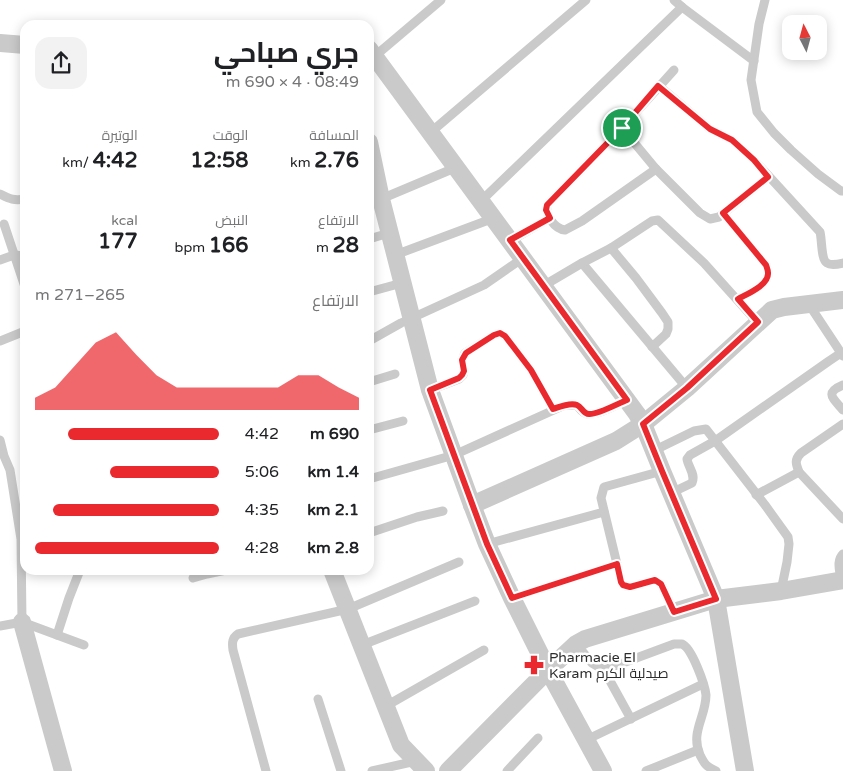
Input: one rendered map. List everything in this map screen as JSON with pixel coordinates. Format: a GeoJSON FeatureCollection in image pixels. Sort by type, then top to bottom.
{"type":"FeatureCollection","features":[{"type":"Feature","properties":{"kind":"street"},"geometry":{"type":"LineString","coordinates":[[0,43],[20,45]]}},
{"type":"Feature","properties":{"kind":"street"},"geometry":{"type":"LineString","coordinates":[[374,55],[638,414],[716,599],[745,771]]}},
{"type":"Feature","properties":{"kind":"street"},"geometry":{"type":"LineString","coordinates":[[375,200],[389,233],[430,390],[487,544],[548,670],[603,771]]}},
{"type":"Feature","properties":{"kind":"street"},"geometry":{"type":"LineString","coordinates":[[472,505],[616,441],[643,424],[687,388],[772,310],[808,303],[843,300]]}},
{"type":"Feature","properties":{"kind":"street"},"geometry":{"type":"LineString","coordinates":[[334,575],[401,745],[421,766]]}},
{"type":"Feature","properties":{"kind":"street"},"geometry":{"type":"LineString","coordinates":[[448,771],[548,670],[576,644],[585,639],[716,599],[842,581]]}},
{"type":"Feature","properties":{"kind":"street"},"geometry":{"type":"LineString","coordinates":[[22,622],[62,771]]}},
{"type":"Feature","properties":{"kind":"lane"},"geometry":{"type":"LineString","coordinates":[[374,50],[441,0]]}},
{"type":"Feature","properties":{"kind":"lane"},"geometry":{"type":"LineString","coordinates":[[431,132],[586,0]]}},
{"type":"Feature","properties":{"kind":"lane"},"geometry":{"type":"LineString","coordinates":[[674,0],[754,61]]}},
{"type":"Feature","properties":{"kind":"lane"},"geometry":{"type":"LineString","coordinates":[[765,0],[759,24],[752,80],[757,112],[791,150],[842,193]]}},
{"type":"Feature","properties":{"kind":"lane"},"geometry":{"type":"LineString","coordinates":[[481,201],[682,7]]}},
{"type":"Feature","properties":{"kind":"lane"},"geometry":{"type":"LineString","coordinates":[[656,169],[582,221],[565,230],[559,229],[546,210],[547,205],[622,128],[674,70]]}},
{"type":"Feature","properties":{"kind":"lane"},"geometry":{"type":"LineString","coordinates":[[658,86],[710,129],[732,140],[754,160],[820,232],[826,263],[843,263]]}},
{"type":"Feature","properties":{"kind":"lane"},"geometry":{"type":"LineString","coordinates":[[622,128],[656,169],[700,213],[710,219],[723,213],[768,177]]}},
{"type":"Feature","properties":{"kind":"lane"},"geometry":{"type":"LineString","coordinates":[[375,200],[457,168]]}},
{"type":"Feature","properties":{"kind":"lane"},"geometry":{"type":"LineString","coordinates":[[0,194],[12,200],[20,200]]}},
{"type":"Feature","properties":{"kind":"lane"},"geometry":{"type":"LineString","coordinates":[[723,213],[766,265],[768,274],[764,284],[738,299]]}},
{"type":"Feature","properties":{"kind":"lane"},"geometry":{"type":"LineString","coordinates":[[395,255],[494,218]]}},
{"type":"Feature","properties":{"kind":"lane"},"geometry":{"type":"LineString","coordinates":[[510,240],[550,218]]}},
{"type":"Feature","properties":{"kind":"lane"},"geometry":{"type":"LineString","coordinates":[[543,286],[611,248],[652,221],[658,220],[704,263],[758,322]]}},
{"type":"Feature","properties":{"kind":"lane"},"geometry":{"type":"LineString","coordinates":[[4,224],[20,272]]}},
{"type":"Feature","properties":{"kind":"lane"},"geometry":{"type":"LineString","coordinates":[[374,238],[389,233]]}},
{"type":"Feature","properties":{"kind":"lane"},"geometry":{"type":"LineString","coordinates":[[611,248],[668,322],[666,334],[652,347]]}},
{"type":"Feature","properties":{"kind":"lane"},"geometry":{"type":"LineString","coordinates":[[0,260],[14,255],[20,256]]}},
{"type":"Feature","properties":{"kind":"lane"},"geometry":{"type":"LineString","coordinates":[[374,338],[401,323],[484,285],[523,258]]}},
{"type":"Feature","properties":{"kind":"lane"},"geometry":{"type":"LineString","coordinates":[[582,263],[687,388]]}},
{"type":"Feature","properties":{"kind":"lane"},"geometry":{"type":"LineString","coordinates":[[374,291],[402,283]]}},
{"type":"Feature","properties":{"kind":"lane"},"geometry":{"type":"LineString","coordinates":[[671,493],[692,483],[694,479],[688,464],[690,455],[715,441],[828,361],[842,355],[808,303]]}},
{"type":"Feature","properties":{"kind":"lane"},"geometry":{"type":"LineString","coordinates":[[0,341],[20,333]]}},
{"type":"Feature","properties":{"kind":"lane"},"geometry":{"type":"LineString","coordinates":[[430,390],[459,378],[464,371],[462,360],[466,353],[500,333],[505,336],[531,370],[553,409]]}},
{"type":"Feature","properties":{"kind":"lane"},"geometry":{"type":"LineString","coordinates":[[374,380],[395,374]]}},
{"type":"Feature","properties":{"kind":"lane"},"geometry":{"type":"LineString","coordinates":[[843,385],[834,389],[832,397],[843,410]]}},
{"type":"Feature","properties":{"kind":"lane"},"geometry":{"type":"LineString","coordinates":[[374,479],[454,455],[565,405],[577,405],[588,415],[595,414],[627,400]]}},
{"type":"Feature","properties":{"kind":"lane"},"geometry":{"type":"LineString","coordinates":[[374,429],[403,421]]}},
{"type":"Feature","properties":{"kind":"lane"},"geometry":{"type":"LineString","coordinates":[[843,424],[798,457],[796,462],[799,472],[843,519]]}},
{"type":"Feature","properties":{"kind":"lane"},"geometry":{"type":"LineString","coordinates":[[653,450],[694,431],[706,429],[788,538],[787,562],[782,590]]}},
{"type":"Feature","properties":{"kind":"lane"},"geometry":{"type":"LineString","coordinates":[[0,440],[10,470],[20,533]]}},
{"type":"Feature","properties":{"kind":"lane"},"geometry":{"type":"LineString","coordinates":[[662,471],[604,487],[601,498],[621,582],[623,585],[630,587],[655,580],[658,581],[674,612]]}},
{"type":"Feature","properties":{"kind":"lane"},"geometry":{"type":"LineString","coordinates":[[756,495],[799,472]]}},
{"type":"Feature","properties":{"kind":"lane"},"geometry":{"type":"LineString","coordinates":[[374,531],[417,517],[443,511]]}},
{"type":"Feature","properties":{"kind":"lane"},"geometry":{"type":"LineString","coordinates":[[487,544],[604,512]]}},
{"type":"Feature","properties":{"kind":"lane"},"geometry":{"type":"LineString","coordinates":[[842,581],[838,562],[840,555],[843,554]]}},
{"type":"Feature","properties":{"kind":"lane"},"geometry":{"type":"LineString","coordinates":[[266,771],[233,650],[234,636],[348,608],[459,562]]}},
{"type":"Feature","properties":{"kind":"lane"},"geometry":{"type":"LineString","coordinates":[[512,598],[617,564]]}},
{"type":"Feature","properties":{"kind":"lane"},"geometry":{"type":"LineString","coordinates":[[21,575],[22,622]]}},
{"type":"Feature","properties":{"kind":"lane"},"geometry":{"type":"LineString","coordinates":[[57,635],[78,575]]}},
{"type":"Feature","properties":{"kind":"lane"},"geometry":{"type":"LineString","coordinates":[[193,578],[204,575]]}},
{"type":"Feature","properties":{"kind":"lane"},"geometry":{"type":"LineString","coordinates":[[362,645],[475,601]]}},
{"type":"Feature","properties":{"kind":"lane"},"geometry":{"type":"LineString","coordinates":[[0,626],[22,622],[84,645]]}},
{"type":"Feature","properties":{"kind":"lane"},"geometry":{"type":"LineString","coordinates":[[576,644],[592,663],[604,670],[631,719]]}},
{"type":"Feature","properties":{"kind":"lane"},"geometry":{"type":"LineString","coordinates":[[604,670],[674,644],[682,644],[686,647],[692,655],[706,693],[696,735],[698,750],[707,767],[716,771]]}},
{"type":"Feature","properties":{"kind":"lane"},"geometry":{"type":"LineString","coordinates":[[386,706],[484,650]]}},
{"type":"Feature","properties":{"kind":"lane"},"geometry":{"type":"LineString","coordinates":[[586,740],[704,684]]}},
{"type":"Feature","properties":{"kind":"lane"},"geometry":{"type":"LineString","coordinates":[[318,699],[341,771]]}},
{"type":"Feature","properties":{"kind":"lane"},"geometry":{"type":"LineString","coordinates":[[507,771],[538,738]]}},
{"type":"Feature","properties":{"kind":"lane"},"geometry":{"type":"LineString","coordinates":[[646,770],[698,750]]}},
{"type":"Feature","properties":{"kind":"lane"},"geometry":{"type":"LineString","coordinates":[[372,771],[421,766]]}},
{"type":"Feature","properties":{"kind":"place","name":"Pharmacie El Karam صيدلية الكرم"},"geometry":{"type":"Point","coordinates":[534,665]}},
{"type":"Feature","properties":{"kind":"route"},"geometry":{"type":"LineString","coordinates":[[658,86],[710,129],[732,140],[754,160],[768,177],[723,213],[766,265],[768,274],[764,284],[738,299],[758,322],[687,388],[643,424],[716,599],[674,612],[658,581],[655,580],[630,587],[623,585],[617,564],[512,598],[487,544],[430,390],[459,378],[464,371],[462,360],[466,353],[500,333],[505,336],[531,370],[553,409],[572,404],[577,405],[588,415],[595,414],[627,400],[510,240],[550,218],[546,210],[547,205],[622,128],[658,86]]}}]}
